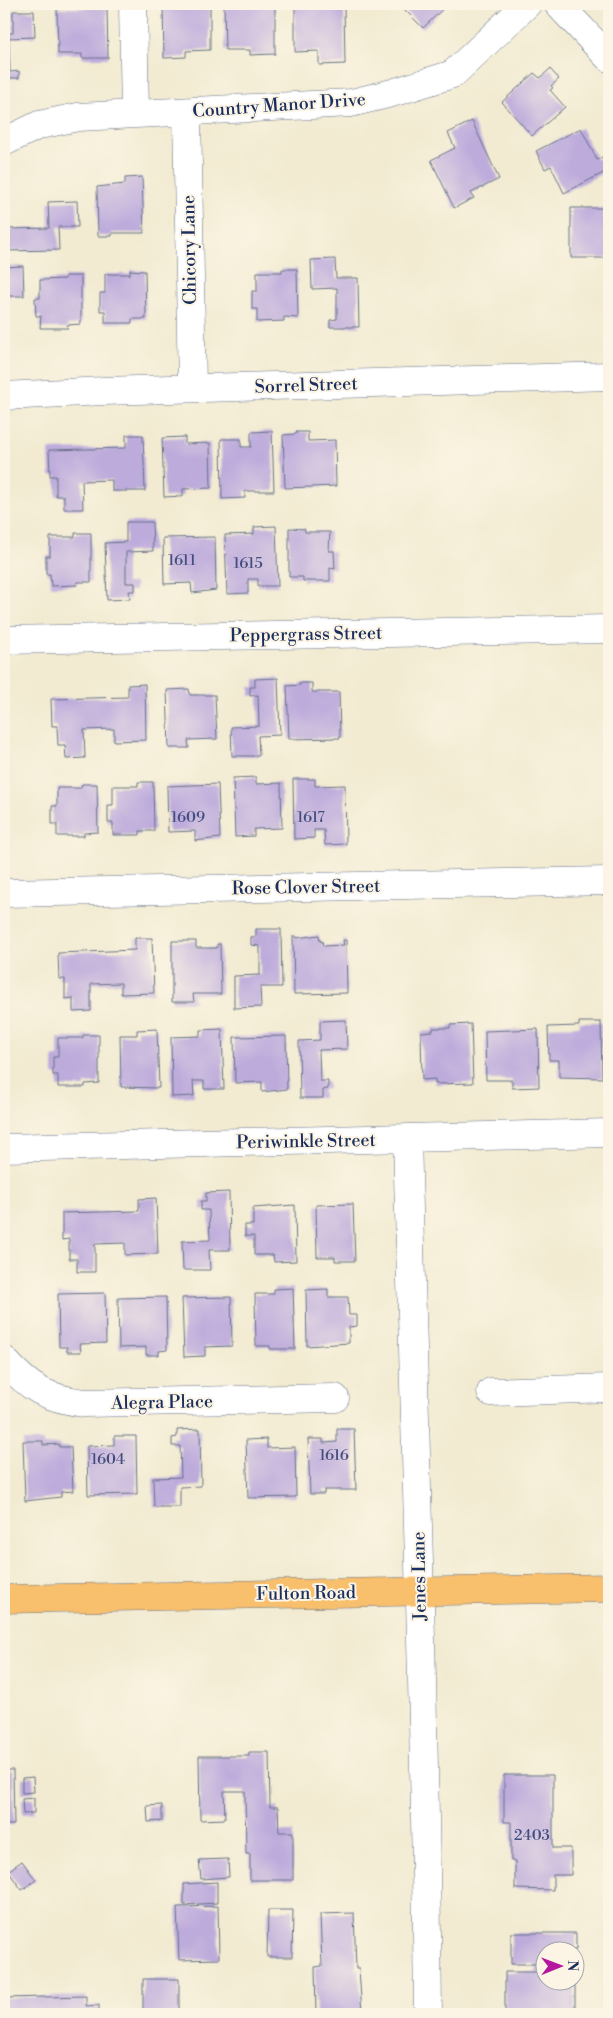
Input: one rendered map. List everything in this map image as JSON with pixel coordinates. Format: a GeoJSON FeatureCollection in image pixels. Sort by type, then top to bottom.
{"type":"FeatureCollection","features":[{"type":"Feature","properties":{"kind":"main road","name":"Fulton Road"},"geometry":{"type":"LineString","coordinates":[[4,1599],[609,1588]]}},
{"type":"Feature","properties":{"kind":"street"},"geometry":{"type":"LineString","coordinates":[[133,4],[136,114]]}},
{"type":"Feature","properties":{"kind":"street","name":"Country Manor Drive"},"geometry":{"type":"LineString","coordinates":[[4,142],[39,125],[78,117],[351,103],[427,83],[452,74],[528,4]]}},
{"type":"Feature","properties":{"kind":"street"},"geometry":{"type":"LineString","coordinates":[[558,4],[609,58]]}},
{"type":"Feature","properties":{"kind":"street","name":"Chicory Lane"},"geometry":{"type":"LineString","coordinates":[[187,112],[192,388]]}},
{"type":"Feature","properties":{"kind":"street","name":"Sorrel Street"},"geometry":{"type":"LineString","coordinates":[[4,396],[192,388],[609,376]]}},
{"type":"Feature","properties":{"kind":"street","name":"Peppergrass Street"},"geometry":{"type":"LineString","coordinates":[[4,640],[609,629]]}},
{"type":"Feature","properties":{"kind":"street","name":"Rose Clover Street"},"geometry":{"type":"LineString","coordinates":[[4,893],[609,881]]}},
{"type":"Feature","properties":{"kind":"street","name":"Periwinkle Street"},"geometry":{"type":"LineString","coordinates":[[4,1148],[609,1133]]}},
{"type":"Feature","properties":{"kind":"street","name":"Jenes Lane"},"geometry":{"type":"LineString","coordinates":[[407,1138],[426,1797],[428,2014]]}},
{"type":"Feature","properties":{"kind":"street","name":"Alegra Place"},"geometry":{"type":"LineString","coordinates":[[4,1360],[36,1390],[58,1400],[84,1403],[335,1398]]}},
{"type":"Feature","properties":{"kind":"street"},"geometry":{"type":"LineString","coordinates":[[491,1392],[609,1388]]}},
{"type":"Feature","properties":{"kind":"building"},"geometry":{"type":"Polygon","coordinates":[[[163,4],[182,4],[182,7],[210,6],[210,50],[186,51],[186,57],[164,58],[163,4]]]}},
{"type":"Feature","properties":{"kind":"building"},"geometry":{"type":"Polygon","coordinates":[[[275,4],[275,54],[250,55],[250,50],[225,50],[224,5],[275,4]]]}},
{"type":"Feature","properties":{"kind":"building"},"geometry":{"type":"Polygon","coordinates":[[[295,4],[344,4],[345,64],[319,65],[319,51],[295,52],[295,4]]]}},
{"type":"Feature","properties":{"kind":"building"},"geometry":{"type":"Polygon","coordinates":[[[389,4],[448,4],[423,28],[400,5],[395,9],[389,4]]]}},
{"type":"Feature","properties":{"kind":"building"},"geometry":{"type":"Polygon","coordinates":[[[57,8],[107,8],[108,58],[82,58],[82,54],[58,54],[57,8]]]}},
{"type":"Feature","properties":{"kind":"building"},"geometry":{"type":"Polygon","coordinates":[[[13,11],[34,11],[35,37],[9,38],[10,72],[19,71],[19,78],[4,78],[4,33],[13,33],[13,11]]]}},
{"type":"Feature","properties":{"kind":"building"},"geometry":{"type":"Polygon","coordinates":[[[550,69],[559,79],[551,86],[553,88],[550,90],[565,107],[532,136],[502,102],[534,73],[540,78],[550,69]]]}},
{"type":"Feature","properties":{"kind":"building"},"geometry":{"type":"Polygon","coordinates":[[[472,121],[499,179],[471,193],[474,198],[454,208],[431,160],[455,148],[448,133],[472,121]]]}},
{"type":"Feature","properties":{"kind":"building"},"geometry":{"type":"Polygon","coordinates":[[[581,128],[597,160],[606,155],[609,162],[609,170],[564,193],[551,166],[545,169],[536,151],[581,128]]]}},
{"type":"Feature","properties":{"kind":"building"},"geometry":{"type":"Polygon","coordinates":[[[142,177],[144,233],[112,233],[112,236],[98,236],[97,187],[125,184],[125,178],[142,177]]]}},
{"type":"Feature","properties":{"kind":"building"},"geometry":{"type":"Polygon","coordinates":[[[77,201],[78,227],[58,227],[59,250],[4,251],[4,220],[9,220],[9,229],[49,228],[48,202],[77,201]]]}},
{"type":"Feature","properties":{"kind":"building"},"geometry":{"type":"Polygon","coordinates":[[[571,208],[609,208],[609,258],[571,258],[571,208]]]}},
{"type":"Feature","properties":{"kind":"building"},"geometry":{"type":"Polygon","coordinates":[[[335,259],[336,278],[358,278],[359,327],[330,327],[330,320],[337,319],[337,288],[312,289],[311,260],[335,259]]]}},
{"type":"Feature","properties":{"kind":"building"},"geometry":{"type":"Polygon","coordinates":[[[23,266],[24,296],[4,296],[4,267],[23,266]]]}},
{"type":"Feature","properties":{"kind":"building"},"geometry":{"type":"Polygon","coordinates":[[[282,269],[297,269],[298,318],[284,317],[284,321],[257,322],[257,309],[252,309],[252,291],[257,291],[257,272],[282,272],[282,269]]]}},
{"type":"Feature","properties":{"kind":"building"},"geometry":{"type":"Polygon","coordinates":[[[130,270],[145,271],[146,319],[132,319],[132,323],[105,323],[105,311],[100,311],[100,293],[105,293],[105,274],[130,274],[130,270]]]}},
{"type":"Feature","properties":{"kind":"building"},"geometry":{"type":"Polygon","coordinates":[[[65,276],[81,276],[81,324],[67,325],[68,328],[40,328],[41,316],[36,316],[35,298],[40,298],[40,280],[65,279],[65,276]]]}},
{"type":"Feature","properties":{"kind":"building"},"geometry":{"type":"Polygon","coordinates":[[[272,431],[274,491],[245,491],[245,498],[222,499],[221,439],[241,439],[241,447],[251,447],[251,432],[272,431]]]}},
{"type":"Feature","properties":{"kind":"building"},"geometry":{"type":"Polygon","coordinates":[[[296,432],[308,432],[308,441],[335,440],[336,486],[285,488],[283,435],[296,434],[296,432]]]}},
{"type":"Feature","properties":{"kind":"building"},"geometry":{"type":"Polygon","coordinates":[[[126,435],[143,435],[145,491],[112,491],[112,480],[82,481],[83,509],[64,509],[64,496],[56,496],[56,476],[50,476],[49,450],[126,448],[126,435]]]}},
{"type":"Feature","properties":{"kind":"building"},"geometry":{"type":"Polygon","coordinates":[[[185,437],[185,444],[210,443],[211,488],[183,489],[183,496],[164,497],[162,438],[185,437]]]}},
{"type":"Feature","properties":{"kind":"building"},"geometry":{"type":"Polygon","coordinates":[[[126,522],[152,522],[153,551],[126,552],[126,583],[135,583],[135,591],[129,591],[130,599],[107,600],[105,543],[126,542],[126,522]]]}},
{"type":"Feature","properties":{"kind":"building"},"geometry":{"type":"Polygon","coordinates":[[[276,526],[278,586],[258,586],[258,579],[248,579],[248,593],[227,594],[225,535],[254,534],[254,527],[276,526]]]}},
{"type":"Feature","properties":{"kind":"building"},"geometry":{"type":"Polygon","coordinates":[[[289,528],[305,529],[305,532],[330,532],[329,551],[334,551],[335,569],[330,568],[330,581],[303,581],[303,577],[289,577],[289,528]]]}},
{"type":"Feature","properties":{"kind":"building"},"geometry":{"type":"Polygon","coordinates":[[[75,533],[91,533],[91,582],[78,582],[77,585],[51,586],[50,574],[46,574],[46,556],[50,556],[50,537],[75,537],[75,533]]]}},
{"type":"Feature","properties":{"kind":"building"},"geometry":{"type":"Polygon","coordinates":[[[215,537],[216,590],[192,593],[191,583],[164,584],[163,538],[215,537]]]}},
{"type":"Feature","properties":{"kind":"building"},"geometry":{"type":"Polygon","coordinates":[[[278,678],[280,735],[258,736],[259,756],[232,756],[231,727],[259,726],[258,695],[250,696],[250,687],[255,687],[255,679],[278,678]]]}},
{"type":"Feature","properties":{"kind":"building"},"geometry":{"type":"Polygon","coordinates":[[[300,683],[312,683],[312,692],[339,692],[340,738],[289,739],[287,686],[300,685],[300,683]]]}},
{"type":"Feature","properties":{"kind":"building"},"geometry":{"type":"Polygon","coordinates":[[[145,684],[146,740],[114,741],[114,729],[84,730],[85,758],[66,759],[65,745],[58,745],[57,726],[52,726],[51,699],[128,697],[128,685],[145,684]]]}},
{"type":"Feature","properties":{"kind":"building"},"geometry":{"type":"Polygon","coordinates":[[[189,689],[190,695],[215,695],[217,739],[188,740],[189,748],[169,748],[167,690],[189,689]]]}},
{"type":"Feature","properties":{"kind":"building"},"geometry":{"type":"Polygon","coordinates":[[[256,777],[256,784],[281,783],[282,828],[254,829],[254,836],[235,837],[233,778],[256,777]]]}},
{"type":"Feature","properties":{"kind":"building"},"geometry":{"type":"Polygon","coordinates":[[[293,779],[315,779],[315,786],[345,785],[346,844],[325,845],[324,830],[314,830],[314,838],[294,839],[293,779]]]}},
{"type":"Feature","properties":{"kind":"building"},"geometry":{"type":"Polygon","coordinates":[[[138,782],[153,782],[154,831],[140,831],[140,835],[113,835],[113,823],[108,823],[108,805],[113,805],[113,786],[138,786],[138,782]]]}},
{"type":"Feature","properties":{"kind":"building"},"geometry":{"type":"Polygon","coordinates":[[[82,784],[97,784],[98,832],[84,833],[84,836],[57,836],[57,824],[52,824],[52,806],[57,806],[57,788],[81,788],[82,784]]]}},
{"type":"Feature","properties":{"kind":"building"},"geometry":{"type":"Polygon","coordinates":[[[218,784],[220,838],[195,841],[195,831],[168,832],[167,786],[218,784]]]}},
{"type":"Feature","properties":{"kind":"building"},"geometry":{"type":"Polygon","coordinates":[[[256,929],[281,929],[282,987],[260,987],[261,1007],[234,1008],[234,976],[260,975],[260,946],[251,945],[251,937],[256,937],[256,929]]]}},
{"type":"Feature","properties":{"kind":"building"},"geometry":{"type":"Polygon","coordinates":[[[319,935],[323,946],[344,945],[343,940],[346,940],[347,993],[294,994],[293,936],[296,936],[296,938],[319,935]]]}},
{"type":"Feature","properties":{"kind":"building"},"geometry":{"type":"Polygon","coordinates":[[[135,938],[152,938],[154,993],[121,994],[121,983],[91,984],[91,1011],[73,1012],[73,998],[65,999],[65,979],[59,979],[58,953],[135,950],[135,938]]]}},
{"type":"Feature","properties":{"kind":"building"},"geometry":{"type":"Polygon","coordinates":[[[172,941],[196,941],[196,948],[217,948],[217,944],[220,944],[221,994],[193,994],[194,1002],[172,1002],[172,941]]]}},
{"type":"Feature","properties":{"kind":"building"},"geometry":{"type":"Polygon","coordinates":[[[346,1020],[347,1049],[319,1050],[320,1081],[328,1081],[328,1089],[323,1090],[323,1098],[300,1098],[299,1041],[320,1040],[320,1021],[346,1020]]]}},
{"type":"Feature","properties":{"kind":"building"},"geometry":{"type":"Polygon","coordinates":[[[579,1022],[601,1022],[602,1078],[559,1077],[559,1060],[549,1060],[548,1027],[579,1026],[579,1022]]]}},
{"type":"Feature","properties":{"kind":"building"},"geometry":{"type":"Polygon","coordinates":[[[471,1024],[473,1083],[435,1084],[435,1079],[422,1080],[421,1032],[433,1031],[433,1028],[450,1028],[450,1025],[471,1024]]]}},
{"type":"Feature","properties":{"kind":"building"},"geometry":{"type":"Polygon","coordinates":[[[157,1029],[159,1088],[121,1087],[120,1035],[137,1035],[137,1030],[157,1029]]]}},
{"type":"Feature","properties":{"kind":"building"},"geometry":{"type":"Polygon","coordinates":[[[222,1029],[224,1089],[204,1089],[204,1081],[193,1081],[194,1096],[172,1097],[171,1037],[200,1036],[200,1030],[222,1029]]]}},
{"type":"Feature","properties":{"kind":"building"},"geometry":{"type":"Polygon","coordinates":[[[538,1029],[539,1087],[512,1088],[512,1080],[486,1080],[485,1031],[538,1029]]]}},
{"type":"Feature","properties":{"kind":"building"},"geometry":{"type":"Polygon","coordinates":[[[83,1035],[99,1035],[99,1083],[85,1084],[85,1087],[58,1087],[58,1075],[53,1075],[53,1057],[58,1057],[58,1038],[83,1038],[83,1035]]]}},
{"type":"Feature","properties":{"kind":"building"},"geometry":{"type":"Polygon","coordinates":[[[286,1036],[287,1089],[262,1092],[262,1082],[235,1083],[234,1037],[286,1036]]]}},
{"type":"Feature","properties":{"kind":"building"},"geometry":{"type":"Polygon","coordinates":[[[229,1192],[230,1250],[209,1250],[210,1270],[183,1270],[182,1241],[210,1240],[209,1210],[201,1210],[201,1201],[206,1201],[206,1193],[229,1192]]]}},
{"type":"Feature","properties":{"kind":"building"},"geometry":{"type":"Polygon","coordinates":[[[156,1198],[158,1254],[125,1255],[125,1243],[95,1244],[95,1272],[77,1272],[77,1259],[69,1259],[69,1239],[62,1240],[62,1213],[139,1211],[139,1199],[156,1198]]]}},
{"type":"Feature","properties":{"kind":"building"},"geometry":{"type":"Polygon","coordinates":[[[353,1204],[355,1261],[335,1261],[335,1257],[317,1257],[316,1205],[353,1204]]]}},
{"type":"Feature","properties":{"kind":"building"},"geometry":{"type":"Polygon","coordinates":[[[295,1205],[296,1261],[274,1262],[273,1255],[254,1255],[254,1236],[245,1236],[245,1225],[253,1225],[253,1208],[295,1205]]]}},
{"type":"Feature","properties":{"kind":"building"},"geometry":{"type":"Polygon","coordinates":[[[293,1288],[295,1349],[270,1349],[270,1346],[256,1346],[255,1294],[274,1294],[274,1289],[293,1288]]]}},
{"type":"Feature","properties":{"kind":"building"},"geometry":{"type":"Polygon","coordinates":[[[328,1289],[328,1297],[348,1297],[349,1315],[357,1315],[357,1326],[349,1327],[349,1343],[307,1346],[306,1290],[328,1289]]]}},
{"type":"Feature","properties":{"kind":"building"},"geometry":{"type":"Polygon","coordinates":[[[105,1293],[106,1343],[80,1344],[81,1352],[67,1352],[67,1347],[59,1347],[58,1294],[105,1293]]]}},
{"type":"Feature","properties":{"kind":"building"},"geometry":{"type":"Polygon","coordinates":[[[166,1297],[167,1350],[159,1351],[159,1355],[146,1355],[146,1347],[119,1348],[118,1298],[166,1297]]]}},
{"type":"Feature","properties":{"kind":"building"},"geometry":{"type":"Polygon","coordinates":[[[231,1297],[232,1346],[205,1347],[205,1356],[184,1357],[182,1298],[231,1297]]]}},
{"type":"Feature","properties":{"kind":"building"},"geometry":{"type":"Polygon","coordinates":[[[200,1429],[201,1486],[180,1487],[180,1507],[154,1507],[153,1478],[181,1477],[180,1446],[172,1446],[172,1438],[177,1437],[177,1430],[200,1429]]]}},
{"type":"Feature","properties":{"kind":"building"},"geometry":{"type":"Polygon","coordinates":[[[337,1429],[354,1429],[356,1490],[324,1490],[324,1494],[310,1494],[308,1439],[323,1439],[323,1443],[337,1442],[337,1429]]]}},
{"type":"Feature","properties":{"kind":"building"},"geometry":{"type":"Polygon","coordinates":[[[114,1436],[136,1436],[137,1494],[88,1495],[87,1446],[114,1445],[114,1436]]]}},
{"type":"Feature","properties":{"kind":"building"},"geometry":{"type":"Polygon","coordinates":[[[267,1439],[267,1448],[295,1447],[296,1497],[248,1498],[246,1440],[267,1439]]]}},
{"type":"Feature","properties":{"kind":"building"},"geometry":{"type":"Polygon","coordinates":[[[23,1441],[43,1441],[43,1445],[59,1444],[59,1447],[71,1447],[73,1491],[61,1492],[61,1497],[25,1501],[23,1441]]]}},
{"type":"Feature","properties":{"kind":"building"},"geometry":{"type":"Polygon","coordinates":[[[249,1752],[269,1752],[270,1807],[278,1807],[279,1832],[293,1832],[293,1880],[250,1880],[250,1854],[246,1854],[245,1791],[224,1791],[225,1819],[200,1820],[199,1756],[249,1756],[249,1752]]]}},
{"type":"Feature","properties":{"kind":"building"},"geometry":{"type":"Polygon","coordinates":[[[4,1770],[13,1770],[14,1825],[4,1825],[4,1770]]]}},
{"type":"Feature","properties":{"kind":"building"},"geometry":{"type":"Polygon","coordinates":[[[504,1775],[553,1775],[553,1848],[571,1848],[571,1875],[553,1875],[553,1890],[515,1889],[515,1861],[511,1861],[511,1822],[504,1822],[504,1775]]]}},
{"type":"Feature","properties":{"kind":"building"},"geometry":{"type":"Polygon","coordinates":[[[33,1777],[34,1792],[22,1793],[22,1778],[33,1777]]]}},
{"type":"Feature","properties":{"kind":"building"},"geometry":{"type":"Polygon","coordinates":[[[34,1798],[34,1813],[23,1814],[22,1799],[34,1798]]]}},
{"type":"Feature","properties":{"kind":"building"},"geometry":{"type":"Polygon","coordinates":[[[162,1805],[162,1821],[148,1822],[147,1806],[162,1805]]]}},
{"type":"Feature","properties":{"kind":"building"},"geometry":{"type":"Polygon","coordinates":[[[228,1859],[229,1877],[201,1879],[199,1860],[228,1859]]]}},
{"type":"Feature","properties":{"kind":"building"},"geometry":{"type":"Polygon","coordinates":[[[22,1861],[36,1880],[22,1890],[8,1871],[22,1861]]]}},
{"type":"Feature","properties":{"kind":"building"},"geometry":{"type":"Polygon","coordinates":[[[217,1882],[217,1903],[184,1905],[184,1884],[217,1882]]]}},
{"type":"Feature","properties":{"kind":"building"},"geometry":{"type":"Polygon","coordinates":[[[218,1906],[219,1959],[179,1960],[177,1907],[218,1906]]]}},
{"type":"Feature","properties":{"kind":"building"},"geometry":{"type":"Polygon","coordinates":[[[268,1910],[293,1910],[292,1957],[267,1957],[268,1910]]]}},
{"type":"Feature","properties":{"kind":"building"},"geometry":{"type":"Polygon","coordinates":[[[354,1913],[356,1969],[359,1969],[362,2014],[316,2014],[315,1967],[322,1966],[320,1914],[354,1913]]]}},
{"type":"Feature","properties":{"kind":"building"},"geometry":{"type":"Polygon","coordinates":[[[511,1933],[576,1933],[576,1940],[536,1940],[536,1964],[511,1964],[511,1933]]]}},
{"type":"Feature","properties":{"kind":"building"},"geometry":{"type":"Polygon","coordinates":[[[505,1972],[536,1972],[536,1990],[575,1990],[575,2014],[505,2014],[505,1972]]]}},
{"type":"Feature","properties":{"kind":"building"},"geometry":{"type":"Polygon","coordinates":[[[143,1979],[179,1979],[179,2014],[143,2014],[143,1979]]]}},
{"type":"Feature","properties":{"kind":"building"},"geometry":{"type":"Polygon","coordinates":[[[86,1996],[86,2006],[99,2005],[99,2014],[4,2014],[4,1998],[86,1996]]]}}]}
